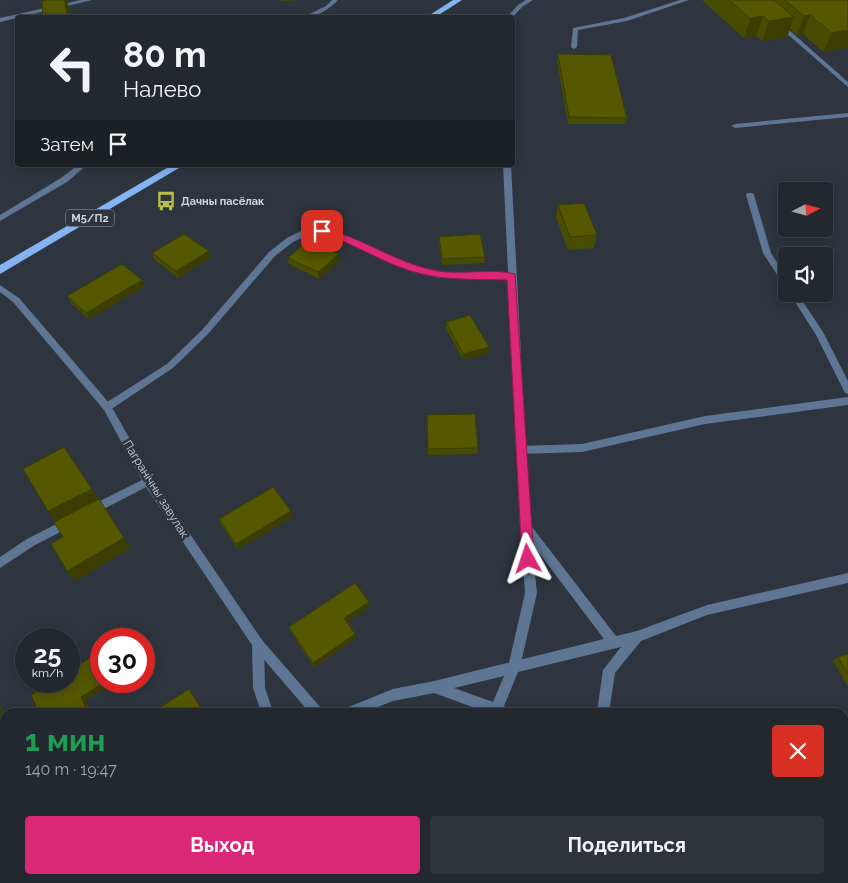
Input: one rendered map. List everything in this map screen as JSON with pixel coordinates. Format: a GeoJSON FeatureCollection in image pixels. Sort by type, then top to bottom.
{"type":"FeatureCollection","features":[{"type":"Feature","properties":{"kind":"main road"},"geometry":{"type":"LineString","coordinates":[[433,15],[458,0]]}},
{"type":"Feature","properties":{"kind":"main road","name":"М5/П2"},"geometry":{"type":"LineString","coordinates":[[0,270],[176,167]]}},
{"type":"Feature","properties":{"kind":"street"},"geometry":{"type":"LineString","coordinates":[[22,15],[89,0]]}},
{"type":"Feature","properties":{"kind":"street"},"geometry":{"type":"LineString","coordinates":[[311,15],[328,7],[335,0]]}},
{"type":"Feature","properties":{"kind":"street"},"geometry":{"type":"LineString","coordinates":[[511,15],[530,0]]}},
{"type":"Feature","properties":{"kind":"street"},"geometry":{"type":"LineString","coordinates":[[574,47],[575,29],[625,20],[686,0]]}},
{"type":"Feature","properties":{"kind":"street"},"geometry":{"type":"LineString","coordinates":[[0,20],[15,17]]}},
{"type":"Feature","properties":{"kind":"street"},"geometry":{"type":"LineString","coordinates":[[776,22],[848,85]]}},
{"type":"Feature","properties":{"kind":"street"},"geometry":{"type":"LineString","coordinates":[[735,126],[848,115]]}},
{"type":"Feature","properties":{"kind":"street"},"geometry":{"type":"LineString","coordinates":[[0,218],[64,180],[80,167]]}},
{"type":"Feature","properties":{"kind":"street"},"geometry":{"type":"LineString","coordinates":[[498,708],[514,667],[531,593],[525,526],[507,167]]}},
{"type":"Feature","properties":{"kind":"street"},"geometry":{"type":"LineString","coordinates":[[750,196],[767,253],[778,270]]}},
{"type":"Feature","properties":{"kind":"street"},"geometry":{"type":"LineString","coordinates":[[107,407],[170,366],[205,332],[272,254],[290,240],[306,232],[322,231],[336,234],[410,268],[439,275],[512,277]]}},
{"type":"Feature","properties":{"kind":"street","name":"Пагранічны завулак"},"geometry":{"type":"LineString","coordinates":[[0,288],[16,300],[107,407],[148,481],[258,644],[314,708]]}},
{"type":"Feature","properties":{"kind":"street"},"geometry":{"type":"LineString","coordinates":[[799,302],[820,334],[848,390]]}},
{"type":"Feature","properties":{"kind":"street"},"geometry":{"type":"LineString","coordinates":[[521,450],[582,448],[705,420],[848,401]]}},
{"type":"Feature","properties":{"kind":"street"},"geometry":{"type":"LineString","coordinates":[[0,563],[31,542],[148,481]]}},
{"type":"Feature","properties":{"kind":"street"},"geometry":{"type":"LineString","coordinates":[[525,526],[614,643]]}},
{"type":"Feature","properties":{"kind":"street"},"geometry":{"type":"LineString","coordinates":[[360,708],[393,695],[434,687],[637,637],[707,610],[848,578]]}},
{"type":"Feature","properties":{"kind":"street"},"geometry":{"type":"LineString","coordinates":[[604,708],[609,670],[637,637]]}},
{"type":"Feature","properties":{"kind":"street"},"geometry":{"type":"LineString","coordinates":[[258,644],[259,688],[266,708]]}},
{"type":"Feature","properties":{"kind":"street"},"geometry":{"type":"LineString","coordinates":[[434,687],[489,708]]}},
{"type":"Feature","properties":{"kind":"building"},"geometry":{"type":"Polygon","coordinates":[[[65,0],[67,15],[43,15],[42,1],[65,0]]]}},
{"type":"Feature","properties":{"kind":"building"},"geometry":{"type":"Polygon","coordinates":[[[729,0],[774,0],[794,17],[769,21],[763,16],[750,18],[729,0]]]}},
{"type":"Feature","properties":{"kind":"building"},"geometry":{"type":"Polygon","coordinates":[[[785,0],[848,0],[848,30],[832,33],[810,15],[804,16],[785,0]]]}},
{"type":"Feature","properties":{"kind":"building"},"geometry":{"type":"Polygon","coordinates":[[[558,54],[611,55],[627,118],[569,117],[558,54]]]}},
{"type":"Feature","properties":{"kind":"building"},"geometry":{"type":"Polygon","coordinates":[[[584,203],[597,235],[570,237],[558,205],[584,203]]]}},
{"type":"Feature","properties":{"kind":"building"},"geometry":{"type":"Polygon","coordinates":[[[184,234],[209,251],[176,271],[152,253],[184,234]]]}},
{"type":"Feature","properties":{"kind":"building"},"geometry":{"type":"Polygon","coordinates":[[[480,234],[485,257],[442,259],[439,237],[480,234]]]}},
{"type":"Feature","properties":{"kind":"building"},"geometry":{"type":"Polygon","coordinates":[[[308,240],[339,254],[318,272],[288,258],[308,240]]]}},
{"type":"Feature","properties":{"kind":"building"},"geometry":{"type":"Polygon","coordinates":[[[122,264],[142,280],[86,313],[67,296],[122,264]]]}},
{"type":"Feature","properties":{"kind":"building"},"geometry":{"type":"Polygon","coordinates":[[[470,315],[489,347],[463,354],[446,322],[470,315]]]}},
{"type":"Feature","properties":{"kind":"building"},"geometry":{"type":"Polygon","coordinates":[[[475,414],[478,448],[428,449],[427,415],[475,414]]]}},
{"type":"Feature","properties":{"kind":"building"},"geometry":{"type":"Polygon","coordinates":[[[64,447],[92,489],[48,511],[23,469],[64,447]]]}},
{"type":"Feature","properties":{"kind":"building"},"geometry":{"type":"Polygon","coordinates":[[[273,487],[291,511],[236,544],[219,519],[273,487]]]}},
{"type":"Feature","properties":{"kind":"building"},"geometry":{"type":"Polygon","coordinates":[[[99,499],[124,538],[67,571],[51,544],[63,537],[54,522],[99,499]]]}},
{"type":"Feature","properties":{"kind":"building"},"geometry":{"type":"Polygon","coordinates":[[[355,583],[369,602],[344,618],[355,634],[313,663],[289,627],[355,583]]]}},
{"type":"Feature","properties":{"kind":"building"},"geometry":{"type":"Polygon","coordinates":[[[848,654],[848,674],[838,657],[848,654]]]}},
{"type":"Feature","properties":{"kind":"building"},"geometry":{"type":"Polygon","coordinates":[[[90,658],[90,691],[81,697],[86,708],[37,708],[31,695],[34,693],[80,693],[80,664],[90,658]]]}},
{"type":"Feature","properties":{"kind":"building"},"geometry":{"type":"Polygon","coordinates":[[[189,689],[201,708],[159,708],[189,689]]]}},
{"type":"Feature","properties":{"kind":"place","name":"Дачны пасёлак"},"geometry":{"type":"Point","coordinates":[166,201]}},
{"type":"Feature","properties":{"kind":"route"},"geometry":{"type":"LineString","coordinates":[[322,231],[336,234],[410,268],[439,275],[512,277],[528,559]]}}]}
